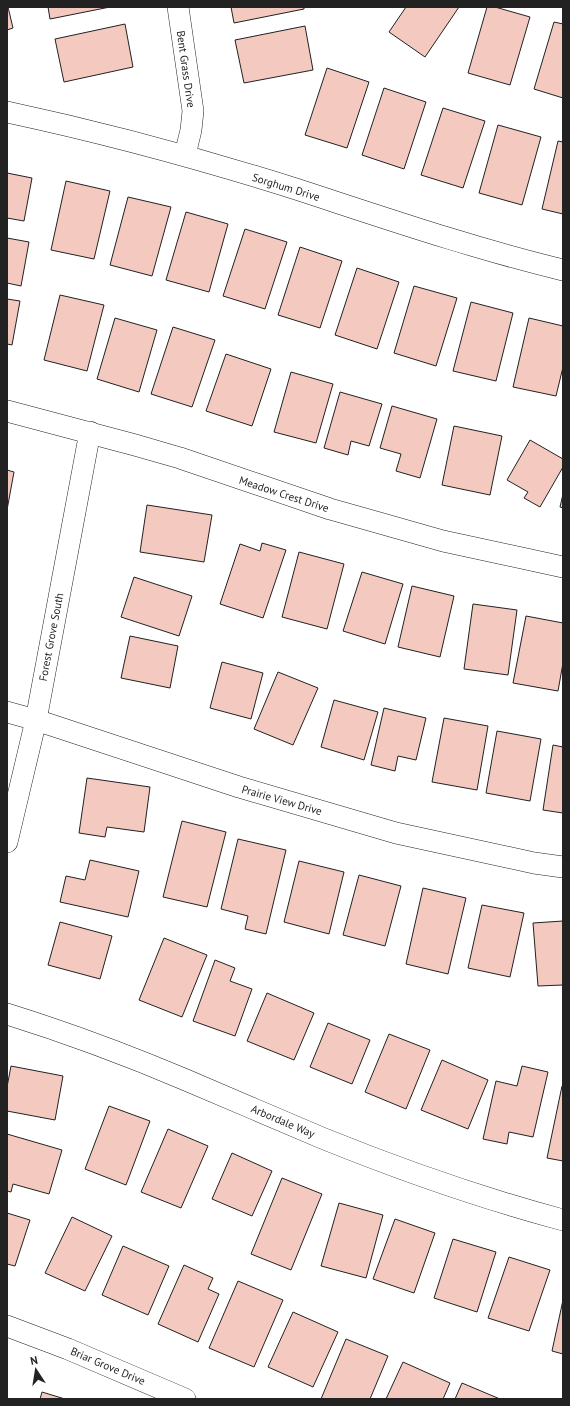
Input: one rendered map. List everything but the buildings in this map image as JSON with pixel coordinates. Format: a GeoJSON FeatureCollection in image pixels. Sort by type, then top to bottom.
{"type":"FeatureCollection","features":[{"type":"Feature","properties":{"kind":"street","name":"Bent Grass Drive"},"geometry":{"type":"LineString","coordinates":[[178,7],[191,91],[192,111],[191,130],[185,156]]}},
{"type":"Feature","properties":{"kind":"street","name":"Sorghum Drive"},"geometry":{"type":"LineString","coordinates":[[7,112],[104,134],[185,156],[297,190],[442,237],[563,270]]}},
{"type":"Feature","properties":{"kind":"street","name":"Meadow Crest Drive"},"geometry":{"type":"LineString","coordinates":[[7,411],[90,432],[180,458],[337,511],[444,541],[563,567]]}},
{"type":"Feature","properties":{"kind":"street","name":"Forest Grove South"},"geometry":{"type":"LineString","coordinates":[[7,842],[36,720],[90,432]]}},
{"type":"Feature","properties":{"kind":"street","name":"Prairie View Drive"},"geometry":{"type":"LineString","coordinates":[[7,712],[36,720],[239,787],[396,832],[526,861],[563,867]]}},
{"type":"Feature","properties":{"kind":"street","name":"Arbordale Way"},"geometry":{"type":"LineString","coordinates":[[7,1014],[43,1025],[138,1060],[322,1138],[407,1171],[451,1187],[563,1220]]}},
{"type":"Feature","properties":{"kind":"street","name":"Briar Grove Drive"},"geometry":{"type":"LineString","coordinates":[[7,1326],[68,1349],[185,1399]]}}]}
